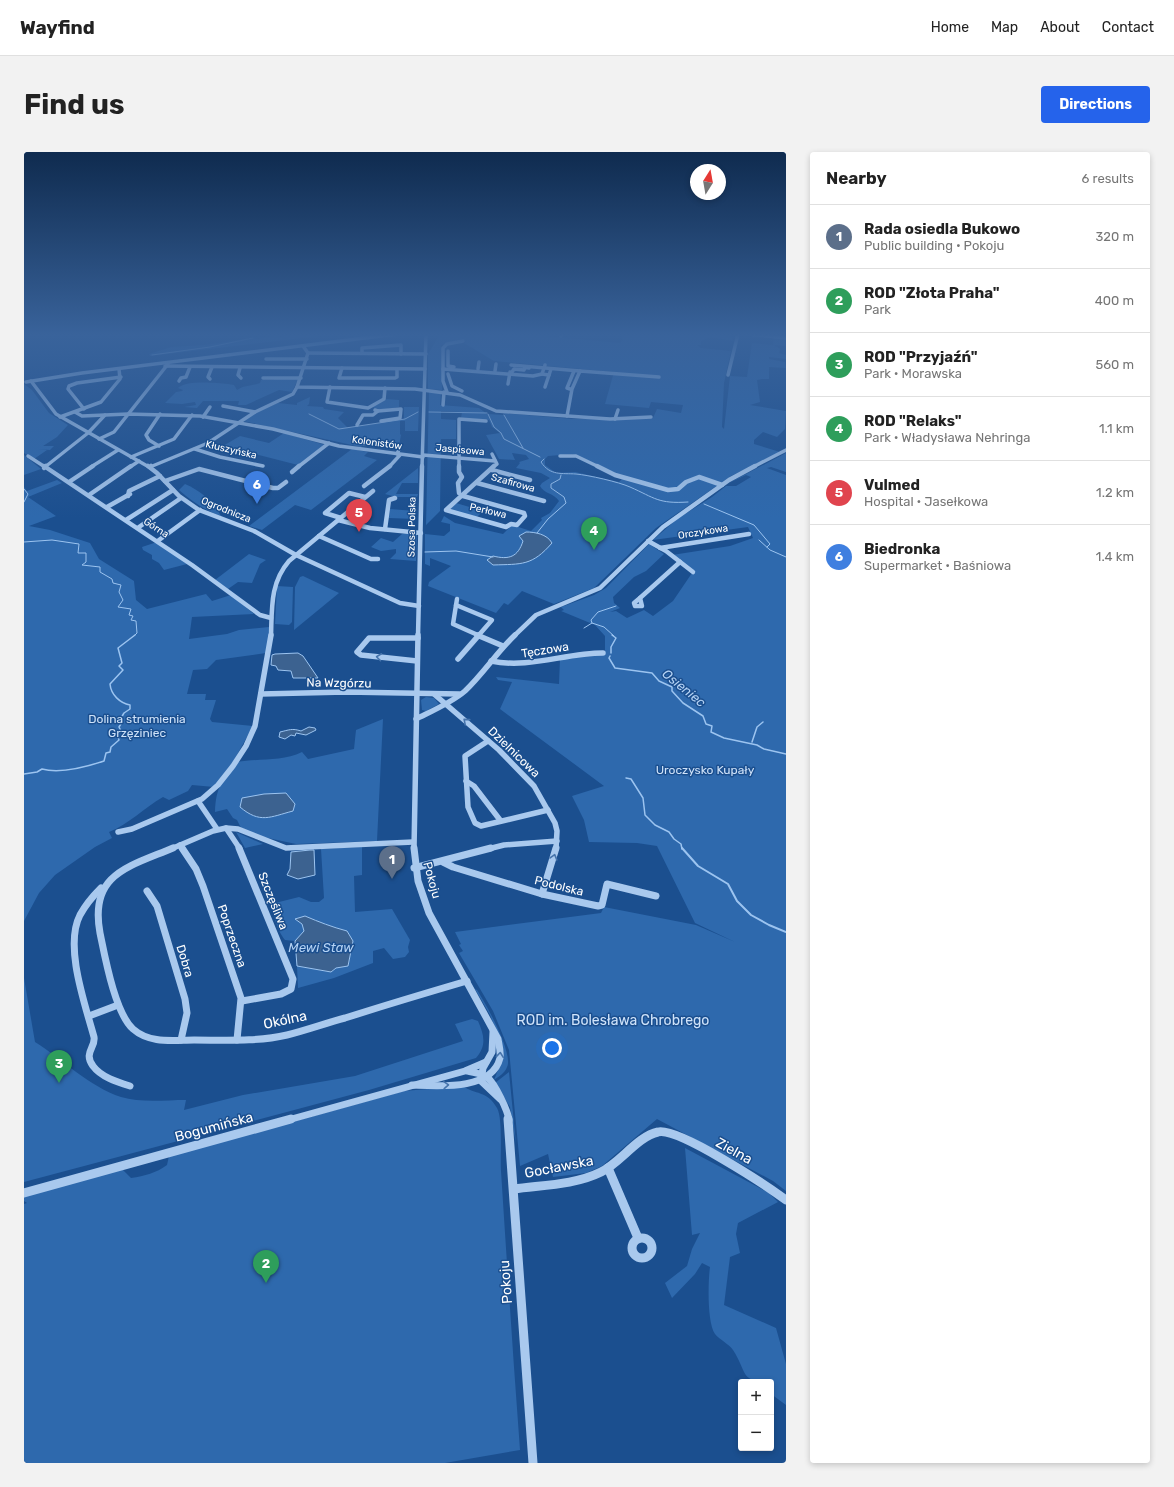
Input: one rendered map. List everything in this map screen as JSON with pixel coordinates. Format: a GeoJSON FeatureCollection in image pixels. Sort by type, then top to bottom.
{"type":"FeatureCollection","features":[{"type":"Feature","properties":{"kind":"street","name":"Ogrodnicza"},"geometry":{"type":"LineString","coordinates":[[41,395],[53,411],[60,417],[150,467],[181,498],[200,510],[254,531],[296,554],[400,603],[419,606]]}},
{"type":"Feature","properties":{"kind":"street"},"geometry":{"type":"LineString","coordinates":[[73,395],[84,409]]}},
{"type":"Feature","properties":{"kind":"street"},"geometry":{"type":"LineString","coordinates":[[60,417],[102,401],[107,395]]}},
{"type":"Feature","properties":{"kind":"street"},"geometry":{"type":"LineString","coordinates":[[99,439],[113,433],[143,395]]}},
{"type":"Feature","properties":{"kind":"street"},"geometry":{"type":"LineString","coordinates":[[150,467],[213,440],[254,412],[290,395]]}},
{"type":"Feature","properties":{"kind":"street"},"geometry":{"type":"LineString","coordinates":[[328,395],[326,404],[368,408],[378,411],[401,409],[400,418],[381,421]]}},
{"type":"Feature","properties":{"kind":"street"},"geometry":{"type":"LineString","coordinates":[[368,408],[384,399],[384,395]]}},
{"type":"Feature","properties":{"kind":"street","name":"Szosa Polska"},"geometry":{"type":"LineString","coordinates":[[416,719],[425,395]]}},
{"type":"Feature","properties":{"kind":"street"},"geometry":{"type":"LineString","coordinates":[[443,405],[445,395]]}},
{"type":"Feature","properties":{"kind":"street"},"geometry":{"type":"LineString","coordinates":[[462,395],[466,396],[481,406],[492,410],[615,419],[651,417]]}},
{"type":"Feature","properties":{"kind":"street"},"geometry":{"type":"LineString","coordinates":[[567,416],[571,395]]}},
{"type":"Feature","properties":{"kind":"street"},"geometry":{"type":"LineString","coordinates":[[223,406],[254,412]]}},
{"type":"Feature","properties":{"kind":"street"},"geometry":{"type":"LineString","coordinates":[[203,417],[210,407]]}},
{"type":"Feature","properties":{"kind":"street"},"geometry":{"type":"LineString","coordinates":[[615,419],[618,410]]}},
{"type":"Feature","properties":{"kind":"street"},"geometry":{"type":"LineString","coordinates":[[357,425],[363,415],[373,415],[378,411]]}},
{"type":"Feature","properties":{"kind":"street","name":"Kolonistów"},"geometry":{"type":"LineString","coordinates":[[75,412],[82,416],[128,414],[192,415],[272,429],[329,443],[399,454],[423,456]]}},
{"type":"Feature","properties":{"kind":"street"},"geometry":{"type":"LineString","coordinates":[[159,446],[149,440],[146,436],[160,414]]}},
{"type":"Feature","properties":{"kind":"street"},"geometry":{"type":"LineString","coordinates":[[44,468],[88,433],[105,415]]}},
{"type":"Feature","properties":{"kind":"street"},"geometry":{"type":"LineString","coordinates":[[131,457],[177,437],[192,415]]}},
{"type":"Feature","properties":{"kind":"street"},"geometry":{"type":"LineString","coordinates":[[453,418],[459,420],[486,421]]}},
{"type":"Feature","properties":{"kind":"street"},"geometry":{"type":"LineString","coordinates":[[459,420],[460,472],[462,477],[458,483],[459,493]]}},
{"type":"Feature","properties":{"kind":"street"},"geometry":{"type":"LineString","coordinates":[[364,444],[367,442],[400,447],[399,454],[394,464],[364,486]]}},
{"type":"Feature","properties":{"kind":"street"},"geometry":{"type":"LineString","coordinates":[[292,472],[329,443]]}},
{"type":"Feature","properties":{"kind":"street","name":"Kłuszyńska"},"geometry":{"type":"LineString","coordinates":[[195,449],[210,455],[231,458],[264,466]]}},
{"type":"Feature","properties":{"kind":"street"},"geometry":{"type":"LineString","coordinates":[[69,482],[118,450]]}},
{"type":"Feature","properties":{"kind":"street"},"geometry":{"type":"LineString","coordinates":[[416,719],[446,704],[453,697],[462,694],[503,646],[540,612],[600,588],[664,526],[721,486],[786,450]]}},
{"type":"Feature","properties":{"kind":"street"},"geometry":{"type":"LineString","coordinates":[[492,454],[497,464],[492,470],[530,480]]}},
{"type":"Feature","properties":{"kind":"street","name":"Górna"},"geometry":{"type":"LineString","coordinates":[[28,456],[192,565],[260,615],[271,618]]}},
{"type":"Feature","properties":{"kind":"street","name":"Jaspisowa"},"geometry":{"type":"LineString","coordinates":[[423,456],[495,461]]}},
{"type":"Feature","properties":{"kind":"street"},"geometry":{"type":"LineString","coordinates":[[560,456],[576,456],[610,472],[664,489],[677,490],[686,482],[697,477],[703,477],[714,482],[715,485],[721,486]]}},
{"type":"Feature","properties":{"kind":"street"},"geometry":{"type":"LineString","coordinates":[[89,494],[138,461]]}},
{"type":"Feature","properties":{"kind":"street"},"geometry":{"type":"LineString","coordinates":[[165,481],[199,469],[273,488],[278,488],[286,482]]}},
{"type":"Feature","properties":{"kind":"street","name":"Perłowa"},"geometry":{"type":"LineString","coordinates":[[463,496],[524,513],[525,516],[517,525],[511,524],[506,527],[446,510],[492,470]]}},
{"type":"Feature","properties":{"kind":"street"},"geometry":{"type":"LineString","coordinates":[[107,507],[128,496],[133,492],[133,489],[160,476]]}},
{"type":"Feature","properties":{"kind":"street","name":"Szafirowa"},"geometry":{"type":"LineString","coordinates":[[477,483],[544,501]]}},
{"type":"Feature","properties":{"kind":"street"},"geometry":{"type":"LineString","coordinates":[[126,520],[173,490]]}},
{"type":"Feature","properties":{"kind":"street"},"geometry":{"type":"LineString","coordinates":[[118,832],[132,829],[198,801],[216,787],[245,747],[255,727],[270,641],[275,582],[282,567],[373,491]]}},
{"type":"Feature","properties":{"kind":"street"},"geometry":{"type":"LineString","coordinates":[[365,497],[349,493],[325,513],[370,528],[421,533]]}},
{"type":"Feature","properties":{"kind":"street"},"geometry":{"type":"LineString","coordinates":[[139,527],[181,498]]}},
{"type":"Feature","properties":{"kind":"street"},"geometry":{"type":"LineString","coordinates":[[385,529],[389,500],[396,498]]}},
{"type":"Feature","properties":{"kind":"street"},"geometry":{"type":"LineString","coordinates":[[159,540],[200,510]]}},
{"type":"Feature","properties":{"kind":"street","name":"Orczykowa"},"geometry":{"type":"LineString","coordinates":[[660,548],[749,534]]}},
{"type":"Feature","properties":{"kind":"street"},"geometry":{"type":"LineString","coordinates":[[319,536],[371,559],[378,559]]}},
{"type":"Feature","properties":{"kind":"street"},"geometry":{"type":"LineString","coordinates":[[648,541],[693,572]]}},
{"type":"Feature","properties":{"kind":"street"},"geometry":{"type":"LineString","coordinates":[[640,598],[664,579],[680,562]]}},
{"type":"Feature","properties":{"kind":"street"},"geometry":{"type":"LineString","coordinates":[[457,599],[453,624],[503,646]]}},
{"type":"Feature","properties":{"kind":"street"},"geometry":{"type":"LineString","coordinates":[[456,605],[492,620],[458,659]]}},
{"type":"Feature","properties":{"kind":"street"},"geometry":{"type":"LineString","coordinates":[[417,661],[361,655],[357,652],[370,638],[418,638]]}},
{"type":"Feature","properties":{"kind":"street","name":"Tęczowa"},"geometry":{"type":"LineString","coordinates":[[490,661],[509,666],[583,654],[603,654]]}},
{"type":"Feature","properties":{"kind":"street","name":"Na Wzgórzu"},"geometry":{"type":"LineString","coordinates":[[261,694],[346,692],[434,694],[453,697]]}},
{"type":"Feature","properties":{"kind":"street","name":"Dzielnicowa"},"geometry":{"type":"LineString","coordinates":[[434,694],[488,741],[536,788],[537,794],[557,826],[557,841],[542,894]]}},
{"type":"Feature","properties":{"kind":"street","name":"Pokoju"},"geometry":{"type":"LineString","coordinates":[[416,719],[413,842],[414,868],[420,893],[428,913],[467,981],[500,1046],[500,1058],[495,1070],[483,1078],[503,1101],[508,1113],[533,1463]]}},
{"type":"Feature","properties":{"kind":"street"},"geometry":{"type":"LineString","coordinates":[[488,741],[466,755],[467,810],[474,822],[481,826],[500,820],[508,821],[548,810]]}},
{"type":"Feature","properties":{"kind":"street"},"geometry":{"type":"LineString","coordinates":[[466,781],[474,786],[500,820]]}},
{"type":"Feature","properties":{"kind":"street"},"geometry":{"type":"LineString","coordinates":[[198,801],[218,829]]}},
{"type":"Feature","properties":{"kind":"street"},"geometry":{"type":"LineString","coordinates":[[130,1086],[107,1078],[93,1065],[89,1052],[94,1038],[90,1031],[89,1016],[74,950],[73,935],[77,920],[83,908],[105,885],[125,870],[218,829],[232,827],[273,846],[286,848],[339,844],[413,842]]}},
{"type":"Feature","properties":{"kind":"street","name":"Szczęśliwa"},"geometry":{"type":"LineString","coordinates":[[226,828],[239,847],[293,979],[291,989],[285,993],[242,1001]]}},
{"type":"Feature","properties":{"kind":"street"},"geometry":{"type":"LineString","coordinates":[[414,868],[443,862],[504,845],[557,841]]}},
{"type":"Feature","properties":{"kind":"street","name":"Poprzeczna"},"geometry":{"type":"LineString","coordinates":[[180,845],[196,870],[203,886],[242,1001],[237,1040]]}},
{"type":"Feature","properties":{"kind":"street","name":"Podolska"},"geometry":{"type":"LineString","coordinates":[[443,862],[453,867],[542,894],[601,906],[607,884],[656,896]]}},
{"type":"Feature","properties":{"kind":"street","name":"Okólna"},"geometry":{"type":"LineString","coordinates":[[105,885],[98,899],[97,914],[118,1005],[128,1024],[140,1034],[154,1039],[237,1040],[292,1034],[467,981]]}},
{"type":"Feature","properties":{"kind":"street","name":"Dobra"},"geometry":{"type":"LineString","coordinates":[[147,890],[157,906],[185,999],[187,1013],[181,1040]]}},
{"type":"Feature","properties":{"kind":"street"},"geometry":{"type":"LineString","coordinates":[[89,1016],[118,1005]]}},
{"type":"Feature","properties":{"kind":"street"},"geometry":{"type":"LineString","coordinates":[[465,1071],[483,1078],[486,1062],[492,1052],[493,1030]]}},
{"type":"Feature","properties":{"kind":"street","name":"Bogumińska"},"geometry":{"type":"LineString","coordinates":[[24,1193],[465,1071],[486,1062]]}},
{"type":"Feature","properties":{"kind":"street","name":"Bogumińska"},"geometry":{"type":"LineString","coordinates":[[412,1085],[467,1083],[483,1078]]}},
{"type":"Feature","properties":{"kind":"street","name":"Gocławska"},"geometry":{"type":"LineString","coordinates":[[514,1189],[592,1176],[608,1168],[657,1132],[665,1131]]}},
{"type":"Feature","properties":{"kind":"street","name":"Zielna"},"geometry":{"type":"LineString","coordinates":[[665,1131],[677,1135],[754,1178],[786,1200]]}},
{"type":"Feature","properties":{"kind":"street","name":"Gocławska"},"geometry":{"type":"LineString","coordinates":[[608,1168],[638,1238]]}},
{"type":"Feature","properties":{"kind":"green space"},"geometry":{"type":"Polygon","coordinates":[[[24,395],[36,395],[49,413],[68,425],[57,437],[43,446],[54,446],[50,450],[38,449],[47,450],[34,459],[24,453],[24,395]]]}},
{"type":"Feature","properties":{"kind":"green space"},"geometry":{"type":"Polygon","coordinates":[[[173,395],[268,395],[246,405],[238,405],[239,401],[203,401],[197,408],[184,407],[196,405],[195,402],[182,404],[165,403],[173,395]]]}},
{"type":"Feature","properties":{"kind":"green space"},"geometry":{"type":"Polygon","coordinates":[[[429,395],[441,395],[440,405],[479,408],[487,414],[505,415],[503,413],[573,419],[648,419],[653,418],[657,409],[681,413],[683,405],[651,402],[649,408],[605,404],[607,395],[723,395],[722,427],[724,429],[728,395],[759,395],[760,402],[750,405],[786,411],[785,429],[777,437],[763,432],[754,440],[754,444],[780,452],[731,476],[656,528],[594,588],[554,604],[522,591],[508,605],[504,603],[496,613],[428,586],[429,582],[451,566],[430,558],[430,566],[425,564],[425,534],[444,536],[450,531],[450,524],[441,522],[444,516],[455,523],[503,534],[512,525],[531,531],[542,520],[541,518],[550,513],[559,501],[554,496],[544,491],[540,486],[550,478],[541,473],[516,468],[520,463],[519,462],[529,459],[526,455],[512,453],[515,460],[499,459],[486,435],[500,433],[492,427],[489,420],[461,418],[462,412],[441,411],[441,419],[456,420],[456,439],[441,439],[440,511],[426,525],[429,395]],[[573,454],[548,456],[545,459],[545,465],[556,473],[575,472],[619,482],[622,479],[602,467],[573,454]]]}},
{"type":"Feature","properties":{"kind":"green space"},"geometry":{"type":"Polygon","coordinates":[[[310,397],[309,404],[307,406],[323,407],[324,409],[344,412],[338,418],[348,428],[404,419],[404,407],[419,407],[418,431],[405,431],[405,421],[400,421],[401,435],[399,446],[366,441],[361,447],[243,421],[257,412],[278,403],[297,405],[297,403],[310,397]]]}},
{"type":"Feature","properties":{"kind":"green space"},"geometry":{"type":"Polygon","coordinates":[[[387,399],[399,400],[399,407],[381,410],[372,407],[387,399]]]}},
{"type":"Feature","properties":{"kind":"green space"},"geometry":{"type":"Polygon","coordinates":[[[284,433],[325,445],[298,465],[223,446],[240,436],[269,443],[284,433]]]}},
{"type":"Feature","properties":{"kind":"green space"},"geometry":{"type":"Polygon","coordinates":[[[352,449],[368,452],[364,456],[377,460],[311,510],[295,505],[262,530],[249,526],[352,449]]]}},
{"type":"Feature","properties":{"kind":"green space"},"geometry":{"type":"Polygon","coordinates":[[[786,453],[786,472],[771,467],[767,468],[786,475],[786,1191],[773,1181],[657,1119],[602,1166],[586,1173],[553,1177],[548,1154],[520,1166],[509,1050],[493,1011],[459,953],[463,951],[459,945],[461,944],[455,932],[601,913],[604,907],[696,925],[735,942],[695,923],[657,846],[637,843],[589,842],[584,820],[572,796],[604,786],[500,709],[512,682],[498,680],[496,677],[559,684],[560,659],[605,655],[605,636],[595,625],[561,611],[564,610],[561,607],[594,595],[606,588],[649,544],[664,554],[646,571],[634,577],[613,597],[614,603],[620,608],[610,612],[616,611],[627,618],[644,610],[653,616],[673,601],[692,573],[672,555],[730,546],[753,538],[748,527],[653,540],[677,519],[712,497],[726,486],[736,486],[751,477],[746,475],[729,483],[786,453]]]}},
{"type":"Feature","properties":{"kind":"green space"},"geometry":{"type":"Polygon","coordinates":[[[24,455],[41,469],[24,475],[24,455]]]}},
{"type":"Feature","properties":{"kind":"green space"},"geometry":{"type":"Polygon","coordinates":[[[418,468],[418,483],[402,483],[396,494],[418,494],[417,497],[396,497],[385,494],[418,468]]]}},
{"type":"Feature","properties":{"kind":"green space","name":"Dolina strumienia Grzęziniec"},"geometry":{"type":"Polygon","coordinates":[[[57,480],[62,483],[28,497],[56,516],[29,526],[50,530],[90,543],[99,559],[134,581],[136,600],[147,609],[206,594],[212,601],[231,595],[254,614],[192,617],[189,639],[227,634],[239,630],[269,627],[270,630],[266,653],[216,660],[207,669],[193,670],[187,694],[206,694],[205,700],[216,700],[210,719],[212,722],[253,726],[233,762],[214,787],[192,785],[188,791],[169,800],[163,797],[123,825],[109,832],[112,838],[95,847],[55,875],[39,893],[24,921],[24,487],[27,491],[57,480]]]}},
{"type":"Feature","properties":{"kind":"green space"},"geometry":{"type":"Polygon","coordinates":[[[185,484],[206,497],[221,516],[199,505],[179,490],[185,484]]]}},
{"type":"Feature","properties":{"kind":"green space"},"geometry":{"type":"Polygon","coordinates":[[[456,503],[483,511],[477,517],[449,510],[456,503]]]}},
{"type":"Feature","properties":{"kind":"green space"},"geometry":{"type":"Polygon","coordinates":[[[390,509],[415,511],[415,519],[389,518],[390,509]]]}},
{"type":"Feature","properties":{"kind":"green space"},"geometry":{"type":"Polygon","coordinates":[[[402,534],[417,534],[416,561],[390,559],[396,553],[396,549],[381,551],[371,547],[381,538],[393,542],[402,534]]]}},
{"type":"Feature","properties":{"kind":"green space"},"geometry":{"type":"Polygon","coordinates":[[[157,542],[187,564],[164,570],[159,563],[152,559],[152,555],[143,550],[142,547],[157,542]]]}},
{"type":"Feature","properties":{"kind":"green space"},"geometry":{"type":"Polygon","coordinates":[[[249,554],[266,560],[260,564],[252,583],[238,582],[228,589],[215,580],[249,554]]]}},
{"type":"Feature","properties":{"kind":"green space"},"geometry":{"type":"Polygon","coordinates":[[[303,576],[339,593],[294,630],[295,587],[300,577],[303,576]]]}},
{"type":"Feature","properties":{"kind":"green space"},"geometry":{"type":"Polygon","coordinates":[[[277,586],[293,587],[292,622],[289,625],[275,624],[277,586]]]}},
{"type":"Feature","properties":{"kind":"green space"},"geometry":{"type":"Polygon","coordinates":[[[426,697],[434,698],[439,704],[426,711],[422,710],[421,700],[426,697]]]}},
{"type":"Feature","properties":{"kind":"green space"},"geometry":{"type":"Polygon","coordinates":[[[383,719],[377,841],[296,844],[263,837],[241,828],[237,820],[233,818],[227,809],[215,812],[218,790],[237,762],[278,759],[302,752],[308,759],[354,749],[356,730],[383,719]]]}},
{"type":"Feature","properties":{"kind":"green space"},"geometry":{"type":"Polygon","coordinates":[[[236,832],[263,844],[245,848],[236,832]]]}},
{"type":"Feature","properties":{"kind":"green space"},"geometry":{"type":"Polygon","coordinates":[[[362,847],[362,875],[354,876],[355,912],[392,909],[410,940],[408,947],[409,952],[405,957],[393,959],[384,948],[373,951],[373,963],[334,978],[298,988],[297,966],[331,972],[336,968],[348,966],[353,941],[347,931],[305,916],[302,924],[304,931],[295,941],[285,940],[276,922],[274,912],[275,903],[299,897],[311,902],[319,902],[324,898],[321,849],[362,847]]]}},
{"type":"Feature","properties":{"kind":"green space"},"geometry":{"type":"Polygon","coordinates":[[[24,978],[35,1042],[98,1087],[128,1099],[153,1101],[186,1100],[184,1110],[243,1095],[355,1076],[463,1041],[455,1024],[472,1019],[478,1021],[483,1035],[483,1044],[482,1049],[476,1058],[369,1090],[24,1182],[24,978]]]}},
{"type":"Feature","properties":{"kind":"green space"},"geometry":{"type":"Polygon","coordinates":[[[475,989],[481,996],[498,1028],[508,1060],[506,1069],[494,1080],[500,1065],[498,1035],[490,1015],[475,989]]]}},
{"type":"Feature","properties":{"kind":"green space"},"geometry":{"type":"Polygon","coordinates":[[[509,1072],[516,1144],[510,1107],[495,1083],[509,1072]]]}},
{"type":"Feature","properties":{"kind":"green space"},"geometry":{"type":"Polygon","coordinates":[[[463,1086],[489,1098],[499,1113],[501,1171],[520,1450],[445,1463],[24,1463],[24,1204],[27,1203],[24,1201],[24,1196],[122,1169],[131,1178],[146,1175],[167,1165],[169,1156],[404,1091],[463,1086]]]}},
{"type":"Feature","properties":{"kind":"green space"},"geometry":{"type":"Polygon","coordinates":[[[685,1148],[769,1193],[778,1202],[738,1223],[736,1234],[740,1253],[730,1257],[724,1305],[776,1328],[786,1364],[786,1405],[774,1396],[774,1379],[749,1378],[743,1370],[733,1350],[715,1334],[712,1329],[709,1312],[710,1267],[702,1263],[695,1274],[672,1298],[665,1283],[687,1266],[692,1249],[700,1233],[692,1235],[685,1148]]]}},
{"type":"Feature","properties":{"kind":"water"},"geometry":{"type":"Polygon","coordinates":[[[526,532],[537,533],[547,537],[552,543],[545,551],[532,560],[519,564],[493,565],[487,560],[493,556],[504,558],[516,554],[523,541],[519,536],[526,532]]]}},
{"type":"Feature","properties":{"kind":"water"},"geometry":{"type":"Polygon","coordinates":[[[298,653],[303,656],[318,678],[293,678],[291,671],[278,670],[276,666],[271,665],[272,655],[298,653]]]}},
{"type":"Feature","properties":{"kind":"water"},"geometry":{"type":"Polygon","coordinates":[[[309,727],[315,728],[316,730],[306,735],[296,733],[295,736],[291,735],[285,739],[279,737],[280,732],[293,729],[301,731],[309,727]]]}},
{"type":"Feature","properties":{"kind":"water"},"geometry":{"type":"Polygon","coordinates":[[[286,793],[295,804],[293,811],[265,818],[253,816],[240,807],[242,798],[264,794],[286,793]]]}},
{"type":"Feature","properties":{"kind":"water"},"geometry":{"type":"Polygon","coordinates":[[[314,850],[315,875],[298,879],[287,875],[290,869],[291,852],[314,850]]]}},
{"type":"Feature","properties":{"kind":"water","name":"Mewi Staw"},"geometry":{"type":"Polygon","coordinates":[[[305,916],[347,931],[353,941],[348,966],[336,968],[331,972],[297,966],[295,941],[304,931],[302,924],[295,919],[305,916]]]}},
{"type":"Feature","properties":{"kind":"waterway"},"geometry":{"type":"LineString","coordinates":[[309,414],[339,429],[405,419],[418,412]]}},
{"type":"Feature","properties":{"kind":"waterway"},"geometry":{"type":"LineString","coordinates":[[429,412],[487,413]]}},
{"type":"Feature","properties":{"kind":"waterway"},"geometry":{"type":"LineString","coordinates":[[488,414],[494,427],[501,433],[504,439],[540,457]]}},
{"type":"Feature","properties":{"kind":"waterway"},"geometry":{"type":"LineString","coordinates":[[504,415],[523,448]]}},
{"type":"Feature","properties":{"kind":"waterway"},"geometry":{"type":"LineString","coordinates":[[544,459],[541,462],[548,470],[552,472],[576,474],[611,481],[625,485],[663,501],[688,502]]}},
{"type":"Feature","properties":{"kind":"waterway"},"geometry":{"type":"LineString","coordinates":[[537,533],[548,519],[566,503],[564,497],[551,488],[551,484],[560,479],[561,475]]}},
{"type":"Feature","properties":{"kind":"waterway"},"geometry":{"type":"LineString","coordinates":[[24,489],[28,494],[24,502]]}},
{"type":"Feature","properties":{"kind":"waterway"},"geometry":{"type":"LineString","coordinates":[[704,504],[754,525],[770,544],[767,547]]}},
{"type":"Feature","properties":{"kind":"waterway"},"geometry":{"type":"LineString","coordinates":[[24,542],[52,540],[79,544],[78,553],[86,553],[86,562],[82,565],[100,567],[100,572],[112,579],[113,583],[121,585],[119,592],[123,600],[118,607],[131,609],[129,615],[133,616],[131,620],[136,621],[137,633],[135,635]]}},
{"type":"Feature","properties":{"kind":"waterway"},"geometry":{"type":"LineString","coordinates":[[759,540],[770,550],[786,557]]}},
{"type":"Feature","properties":{"kind":"waterway"},"geometry":{"type":"LineString","coordinates":[[425,552],[456,551],[493,557]]}},
{"type":"Feature","properties":{"kind":"waterway"},"geometry":{"type":"LineString","coordinates":[[592,623],[591,620],[598,612],[616,606]]}},
{"type":"Feature","properties":{"kind":"waterway","name":"Osieniec"},"geometry":{"type":"LineString","coordinates":[[584,628],[592,623]]}},
{"type":"Feature","properties":{"kind":"waterway","name":"Osieniec"},"geometry":{"type":"LineString","coordinates":[[592,623],[604,627],[614,636]]}},
{"type":"Feature","properties":{"kind":"waterway"},"geometry":{"type":"LineString","coordinates":[[24,774],[37,772],[42,769],[57,771],[73,769],[104,761],[106,753],[110,752],[111,747],[119,740],[117,735],[121,731],[119,727],[122,722],[121,718],[124,713],[130,709],[130,705],[114,695],[110,684],[123,670],[119,666],[122,663],[118,648],[135,635]]}},
{"type":"Feature","properties":{"kind":"waterway","name":"Osieniec"},"geometry":{"type":"LineString","coordinates":[[611,653],[611,647],[616,638],[612,635]]}},
{"type":"Feature","properties":{"kind":"waterway","name":"Osieniec"},"geometry":{"type":"LineString","coordinates":[[610,656],[609,658],[615,668],[652,673],[659,681],[672,687],[672,691],[683,703],[703,716],[706,724],[712,726],[711,732],[724,738],[757,745],[764,749],[786,754]]}},
{"type":"Feature","properties":{"kind":"waterway"},"geometry":{"type":"LineString","coordinates":[[752,742],[757,727],[763,722]]}},
{"type":"Feature","properties":{"kind":"waterway"},"geometry":{"type":"LineString","coordinates":[[626,778],[631,779],[643,798],[645,815],[655,825],[669,832],[674,839],[681,844],[682,849]]}},
{"type":"Feature","properties":{"kind":"waterway"},"geometry":{"type":"LineString","coordinates":[[682,848],[698,866],[728,884],[737,901],[751,915],[786,932]]}},
{"type":"Feature","properties":{"kind":"place","name":"Biedronka"},"geometry":{"type":"Point","coordinates":[257,504]}},
{"type":"Feature","properties":{"kind":"place","name":"Vulmed"},"geometry":{"type":"Point","coordinates":[359,532]}},
{"type":"Feature","properties":{"kind":"place","name":"ROD \"Relaks\""},"geometry":{"type":"Point","coordinates":[594,550]}},
{"type":"Feature","properties":{"kind":"place","name":"Rada osiedla Bukowo"},"geometry":{"type":"Point","coordinates":[392,879]}},
{"type":"Feature","properties":{"kind":"place","name":"ROD \"Przyjaźń\""},"geometry":{"type":"Point","coordinates":[59,1083]}},
{"type":"Feature","properties":{"kind":"place","name":"ROD \"Złota Praha\""},"geometry":{"type":"Point","coordinates":[266,1283]}},
{"type":"Feature","properties":{"kind":"park label","name":"Uroczysko Kupały"},"geometry":{"type":"Point","coordinates":[705,770]}},
{"type":"Feature","properties":{"kind":"park label","name":"ROD im. Bolesława Chrobrego"},"geometry":{"type":"Point","coordinates":[613,1020]}}]}
